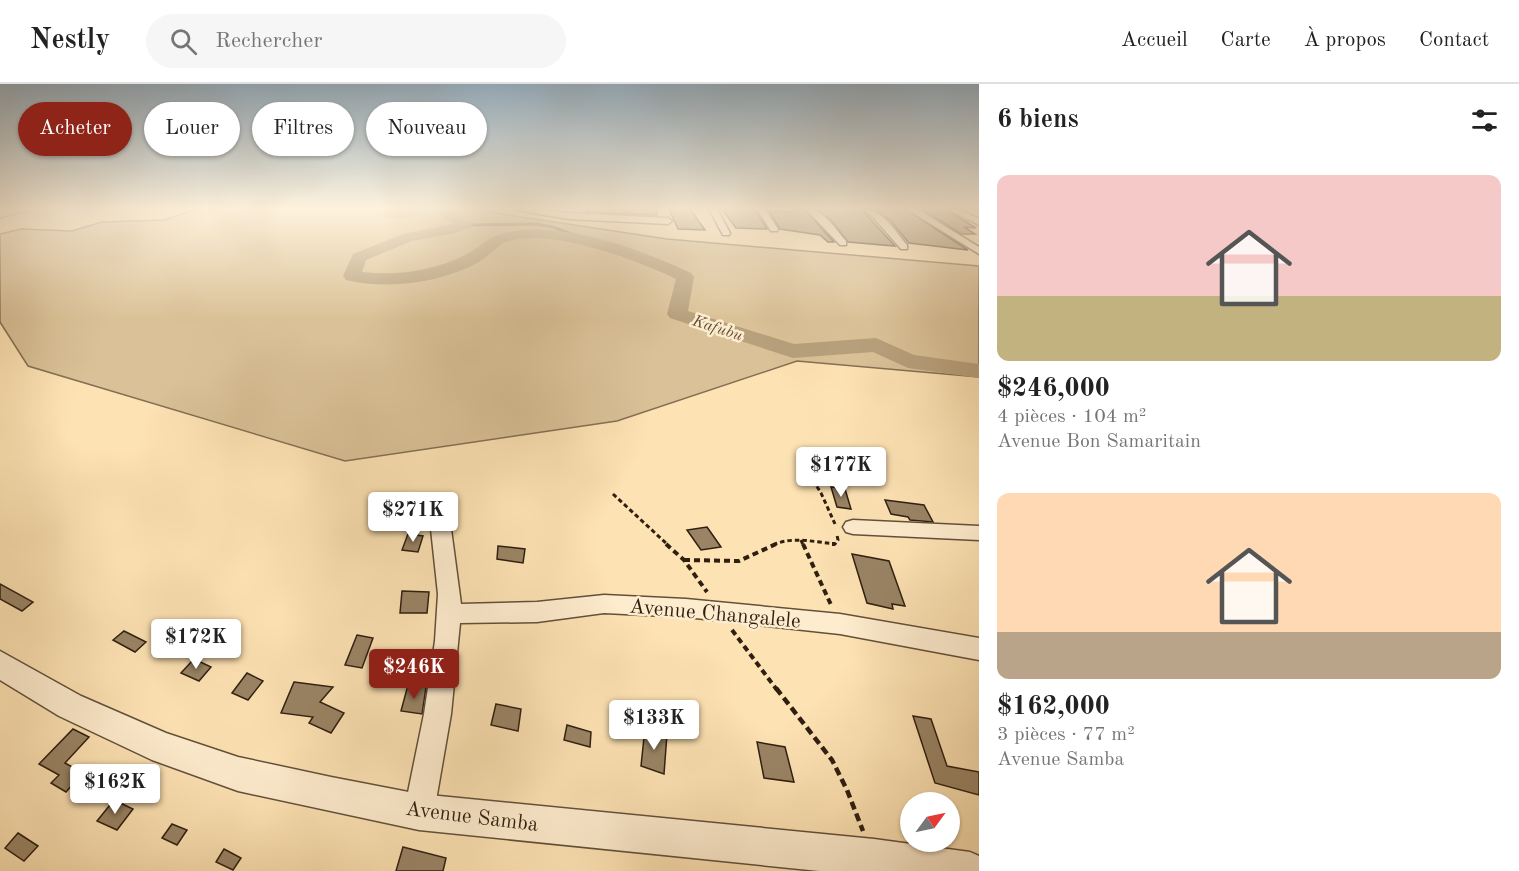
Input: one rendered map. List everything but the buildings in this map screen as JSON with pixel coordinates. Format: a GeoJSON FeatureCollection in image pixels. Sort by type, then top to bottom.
{"type":"FeatureCollection","features":[{"type":"Feature","properties":{"kind":"street"},"geometry":{"type":"LineString","coordinates":[[844,526],[979,533]]}},
{"type":"Feature","properties":{"kind":"street"},"geometry":{"type":"LineString","coordinates":[[419,812],[440,702],[449,615],[448,575],[441,529]]}},
{"type":"Feature","properties":{"kind":"street","name":"Avenue Changalele"},"geometry":{"type":"LineString","coordinates":[[449,615],[537,612],[604,604],[720,612],[840,624],[979,649]]}},
{"type":"Feature","properties":{"kind":"street","name":"Avenue Samba"},"geometry":{"type":"LineString","coordinates":[[0,664],[70,706],[164,748],[238,774],[419,812],[876,865],[970,871]]}},
{"type":"Feature","properties":{"kind":"path"},"geometry":{"type":"LineString","coordinates":[[684,560],[739,561],[782,541],[801,540],[835,544],[844,526],[801,461]]}},
{"type":"Feature","properties":{"kind":"path"},"geometry":{"type":"LineString","coordinates":[[613,494],[684,560],[751,660],[827,752],[851,799],[876,865]]}},
{"type":"Feature","properties":{"kind":"path"},"geometry":{"type":"LineString","coordinates":[[801,540],[840,624]]}},
{"type":"Feature","properties":{"kind":"shaded area"},"geometry":{"type":"Polygon","coordinates":[[[0,246],[745,246],[979,266],[979,377],[797,361],[617,421],[345,461],[28,366],[0,322],[0,246]]]}},
{"type":"Feature","properties":{"kind":"waterway","name":"Kafubu"},"geometry":{"type":"LineString","coordinates":[[387,246],[359,257],[352,276],[384,279],[429,274],[458,265],[491,246]]}},
{"type":"Feature","properties":{"kind":"waterway","name":"Kafubu"},"geometry":{"type":"LineString","coordinates":[[602,246],[647,260],[685,277],[677,314],[793,351],[876,345],[908,361],[979,371]]}}]}
